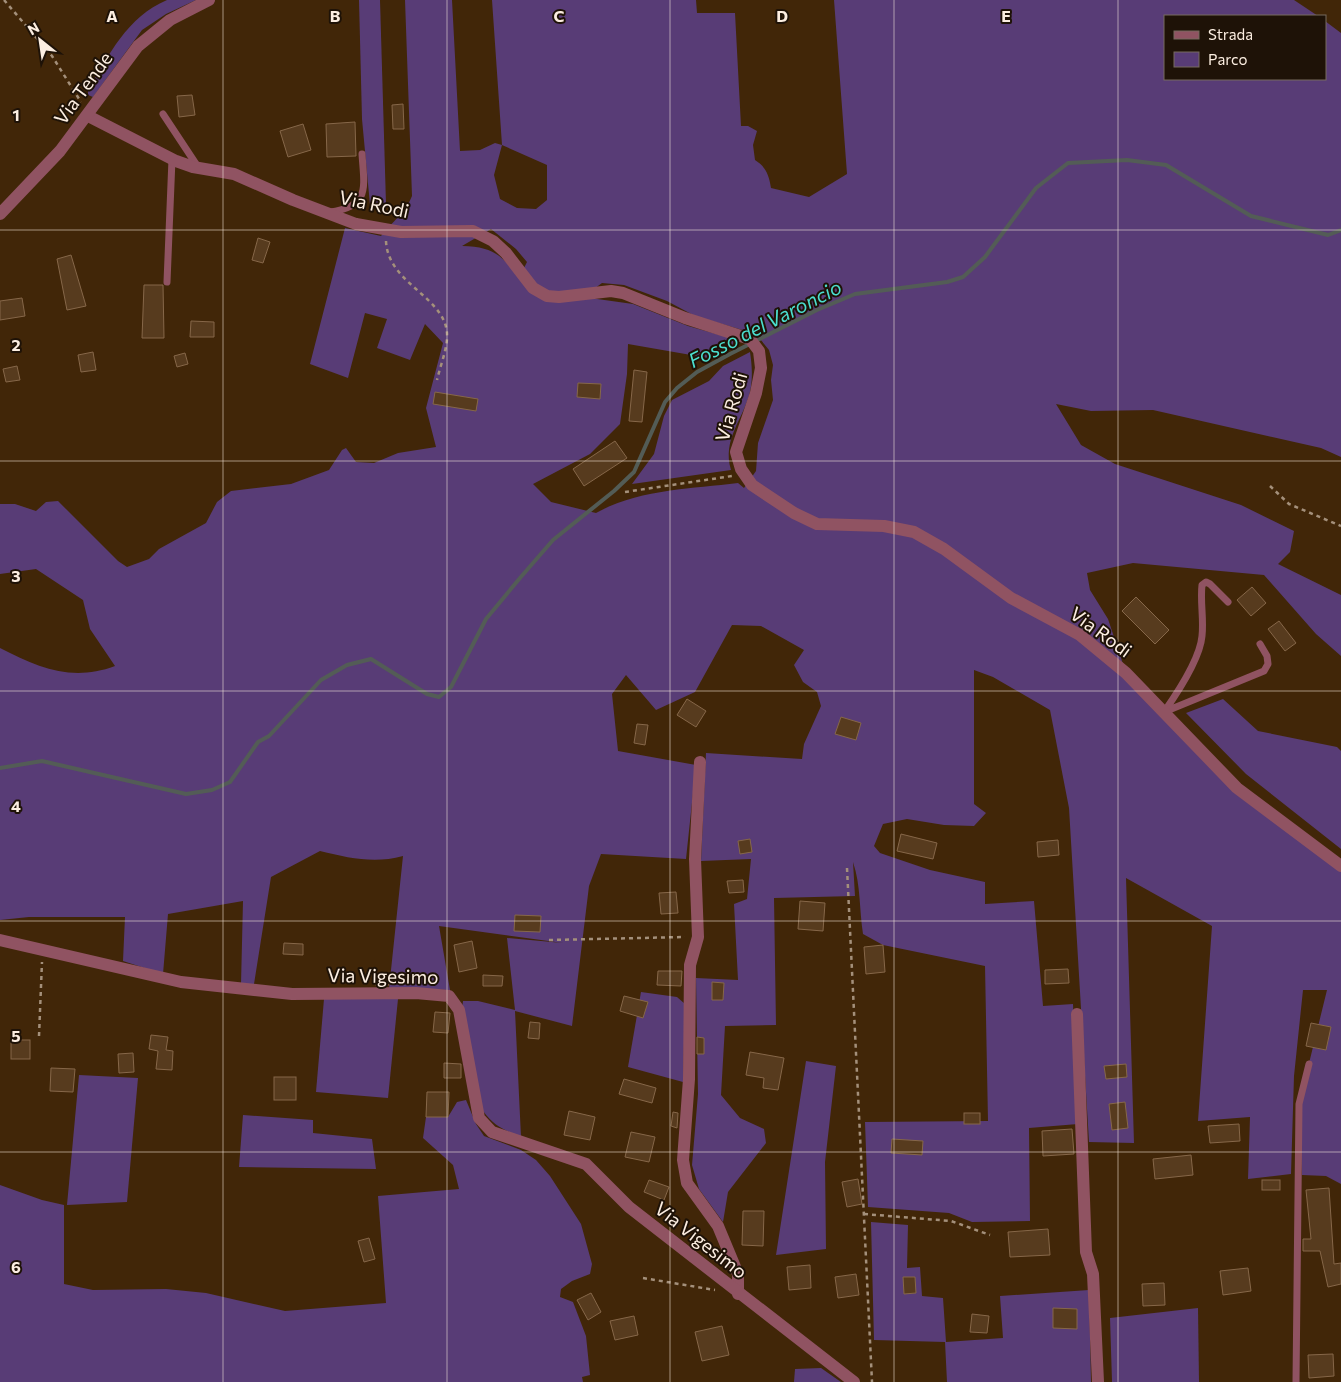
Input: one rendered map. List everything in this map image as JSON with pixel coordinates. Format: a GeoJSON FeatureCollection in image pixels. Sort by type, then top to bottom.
{"type":"FeatureCollection","features":[{"type":"Feature","properties":{"kind":"street","name":"Via Tende"},"geometry":{"type":"LineString","coordinates":[[0,214],[41,173],[88,116],[120,70],[151,34],[176,16],[209,0]]}},
{"type":"Feature","properties":{"kind":"street","name":"Via Rodi"},"geometry":{"type":"LineString","coordinates":[[88,116],[172,159],[198,168],[234,174],[322,212],[356,224],[388,230],[473,231],[493,241],[506,253],[538,293],[559,297],[611,291],[623,293],[685,318],[728,330],[750,339],[757,347],[761,361],[759,377],[737,445],[737,458],[744,475],[760,492],[794,513],[817,524],[900,528],[914,532],[931,540],[998,590],[1080,635],[1126,673],[1236,788],[1341,866]]}},
{"type":"Feature","properties":{"kind":"street"},"geometry":{"type":"LineString","coordinates":[[700,762],[695,859],[698,937],[690,965],[689,1078],[683,1160],[687,1183],[718,1226],[738,1274],[738,1294]]}},
{"type":"Feature","properties":{"kind":"street","name":"Via Vigesimo"},"geometry":{"type":"LineString","coordinates":[[0,940],[181,982],[292,994],[416,993],[449,996],[459,1010],[479,1118],[492,1132],[586,1164],[629,1207],[738,1294],[854,1382]]}},
{"type":"Feature","properties":{"kind":"street"},"geometry":{"type":"LineString","coordinates":[[1077,1014],[1086,1252],[1093,1274],[1098,1382]]}},
{"type":"Feature","properties":{"kind":"lane"},"geometry":{"type":"LineString","coordinates":[[162,114],[198,168]]}},
{"type":"Feature","properties":{"kind":"lane"},"geometry":{"type":"LineString","coordinates":[[322,212],[343,210],[353,206],[361,199],[364,191],[362,154]]}},
{"type":"Feature","properties":{"kind":"lane"},"geometry":{"type":"LineString","coordinates":[[167,282],[172,159]]}},
{"type":"Feature","properties":{"kind":"lane"},"geometry":{"type":"LineString","coordinates":[[1164,712],[1178,691],[1200,646],[1203,628],[1202,585],[1206,582],[1210,584],[1228,602]]}},
{"type":"Feature","properties":{"kind":"lane"},"geometry":{"type":"LineString","coordinates":[[1164,712],[1264,670],[1268,664],[1267,656],[1260,644]]}},
{"type":"Feature","properties":{"kind":"lane"},"geometry":{"type":"LineString","coordinates":[[1296,1382],[1299,1104],[1309,1064]]}},
{"type":"Feature","properties":{"kind":"path"},"geometry":{"type":"LineString","coordinates":[[4,0],[52,56],[76,92],[88,116]]}},
{"type":"Feature","properties":{"kind":"path"},"geometry":{"type":"LineString","coordinates":[[388,230],[386,244],[390,259],[408,284],[436,307],[443,317],[447,337],[436,380]]}},
{"type":"Feature","properties":{"kind":"path"},"geometry":{"type":"LineString","coordinates":[[626,492],[744,475]]}},
{"type":"Feature","properties":{"kind":"path"},"geometry":{"type":"LineString","coordinates":[[1270,486],[1289,504],[1341,526]]}},
{"type":"Feature","properties":{"kind":"path"},"geometry":{"type":"LineString","coordinates":[[847,868],[872,1382]]}},
{"type":"Feature","properties":{"kind":"path"},"geometry":{"type":"LineString","coordinates":[[549,940],[698,937]]}},
{"type":"Feature","properties":{"kind":"path"},"geometry":{"type":"LineString","coordinates":[[39,1036],[42,949]]}},
{"type":"Feature","properties":{"kind":"path"},"geometry":{"type":"LineString","coordinates":[[864,1214],[951,1221],[990,1235]]}},
{"type":"Feature","properties":{"kind":"path"},"geometry":{"type":"LineString","coordinates":[[643,1278],[738,1294]]}},
{"type":"Feature","properties":{"kind":"green space"},"geometry":{"type":"Polygon","coordinates":[[[167,0],[196,0],[166,14],[142,30],[93,97],[88,95],[88,90],[120,38],[141,16],[167,0]]]}},
{"type":"Feature","properties":{"kind":"green space"},"geometry":{"type":"Polygon","coordinates":[[[359,0],[380,0],[386,204],[370,205],[362,119],[359,0]]]}},
{"type":"Feature","properties":{"kind":"green space"},"geometry":{"type":"Polygon","coordinates":[[[405,0],[452,0],[460,151],[480,150],[495,143],[502,145],[492,0],[696,0],[697,13],[735,13],[741,126],[748,126],[757,131],[753,145],[755,160],[766,172],[771,188],[809,197],[847,174],[834,0],[1294,0],[1316,15],[1164,15],[1164,80],[1326,80],[1326,22],[1341,33],[1341,457],[1321,448],[1153,410],[1091,411],[1056,404],[1081,445],[1115,464],[1241,505],[1294,531],[1290,552],[1278,564],[1341,595],[1341,656],[1316,634],[1264,575],[1133,563],[1087,573],[1090,590],[1108,619],[1126,673],[1208,758],[1341,866],[1341,1184],[1326,1176],[1302,1175],[1299,1104],[1327,990],[1303,990],[1294,1076],[1291,1174],[1248,1179],[1250,1117],[1198,1121],[1212,926],[1126,878],[1134,1143],[1089,1142],[1069,808],[1050,710],[993,677],[974,670],[974,804],[986,813],[974,826],[944,825],[907,819],[883,824],[874,846],[880,853],[930,870],[985,882],[985,904],[1034,901],[1043,1006],[1073,1004],[1078,1124],[1029,1128],[1030,1221],[972,1222],[949,1213],[868,1207],[865,1122],[988,1121],[985,966],[883,945],[863,934],[859,889],[853,862],[855,896],[774,898],[776,1025],[725,1026],[721,1095],[740,1118],[764,1129],[766,1143],[728,1192],[723,1222],[699,1189],[692,1165],[698,1094],[696,978],[738,980],[734,904],[747,899],[751,859],[701,861],[706,753],[802,759],[804,744],[821,706],[817,692],[803,682],[794,665],[804,650],[761,626],[732,625],[695,692],[656,710],[626,675],[612,694],[618,751],[696,765],[686,859],[601,854],[589,886],[572,1026],[515,1011],[521,1137],[500,1127],[483,1111],[462,1009],[463,1001],[478,1001],[515,1010],[507,938],[563,943],[439,926],[450,990],[389,989],[403,856],[372,860],[351,858],[320,851],[271,877],[254,984],[241,984],[243,901],[168,914],[163,974],[123,961],[125,917],[29,917],[0,920],[0,648],[42,667],[70,673],[99,671],[115,666],[90,629],[83,600],[36,569],[0,574],[0,504],[15,504],[36,511],[46,502],[58,501],[118,561],[127,567],[149,559],[159,549],[206,523],[217,502],[231,491],[291,484],[329,470],[342,450],[346,448],[356,462],[374,463],[398,453],[436,447],[426,408],[443,343],[425,324],[410,360],[377,348],[387,319],[365,313],[348,378],[310,364],[345,228],[381,236],[412,196],[405,0]],[[502,145],[494,175],[500,199],[517,208],[536,209],[547,200],[547,165],[502,145]],[[491,229],[462,246],[481,248],[495,253],[507,263],[519,278],[527,262],[516,249],[491,229]],[[602,283],[583,297],[633,304],[688,326],[734,339],[732,347],[714,359],[628,344],[627,374],[620,424],[590,454],[533,484],[551,502],[596,513],[630,499],[666,491],[738,483],[744,488],[756,471],[758,443],[773,400],[771,380],[773,365],[769,350],[756,334],[695,316],[667,301],[624,285],[602,283]]]}},
{"type":"Feature","properties":{"kind":"green space"},"geometry":{"type":"Polygon","coordinates":[[[750,352],[751,387],[747,402],[731,439],[729,459],[731,470],[632,484],[654,454],[664,416],[672,400],[709,381],[723,366],[750,352]]]}},
{"type":"Feature","properties":{"kind":"green space"},"geometry":{"type":"Polygon","coordinates":[[[1223,699],[1258,731],[1337,747],[1341,751],[1341,849],[1246,774],[1186,713],[1223,699]]]}},
{"type":"Feature","properties":{"kind":"green space"},"geometry":{"type":"Polygon","coordinates":[[[641,992],[677,997],[685,1004],[683,1082],[628,1067],[641,992]]]}},
{"type":"Feature","properties":{"kind":"green space"},"geometry":{"type":"Polygon","coordinates":[[[324,999],[398,999],[388,1098],[316,1092],[324,999]]]}},
{"type":"Feature","properties":{"kind":"green space"},"geometry":{"type":"Polygon","coordinates":[[[806,1061],[836,1066],[825,1162],[826,1249],[776,1255],[806,1061]]]}},
{"type":"Feature","properties":{"kind":"green space"},"geometry":{"type":"Polygon","coordinates":[[[79,1075],[138,1078],[127,1202],[67,1205],[79,1075]]]}},
{"type":"Feature","properties":{"kind":"green space"},"geometry":{"type":"Polygon","coordinates":[[[466,1100],[476,1124],[484,1136],[521,1150],[536,1160],[550,1176],[581,1224],[592,1264],[590,1274],[572,1281],[561,1289],[560,1297],[573,1302],[586,1336],[590,1375],[582,1377],[583,1382],[0,1382],[0,1185],[42,1200],[64,1205],[64,1284],[93,1290],[166,1289],[206,1293],[285,1311],[386,1303],[378,1196],[459,1189],[453,1165],[423,1138],[426,1117],[448,1117],[457,1102],[466,1100]]]}},
{"type":"Feature","properties":{"kind":"green space"},"geometry":{"type":"Polygon","coordinates":[[[243,1115],[313,1120],[313,1133],[372,1139],[376,1169],[239,1167],[243,1115]]]}},
{"type":"Feature","properties":{"kind":"green space"},"geometry":{"type":"Polygon","coordinates":[[[871,1222],[908,1225],[907,1268],[920,1267],[922,1296],[943,1298],[946,1342],[1003,1338],[1000,1296],[1089,1290],[1091,1382],[947,1382],[945,1342],[874,1340],[871,1222]]]}},
{"type":"Feature","properties":{"kind":"green space"},"geometry":{"type":"Polygon","coordinates":[[[1198,1308],[1199,1382],[1112,1382],[1110,1318],[1198,1308]]]}},
{"type":"Feature","properties":{"kind":"green space"},"geometry":{"type":"Polygon","coordinates":[[[821,1368],[841,1382],[794,1382],[795,1369],[821,1368]]]}},
{"type":"Feature","properties":{"kind":"building"},"geometry":{"type":"Polygon","coordinates":[[[192,95],[195,115],[179,117],[177,96],[192,95]]]}},
{"type":"Feature","properties":{"kind":"building"},"geometry":{"type":"Polygon","coordinates":[[[403,104],[404,129],[393,129],[392,105],[403,104]]]}},
{"type":"Feature","properties":{"kind":"building"},"geometry":{"type":"Polygon","coordinates":[[[355,122],[356,156],[327,157],[326,124],[355,122]]]}},
{"type":"Feature","properties":{"kind":"building"},"geometry":{"type":"Polygon","coordinates":[[[303,124],[311,150],[288,157],[280,131],[303,124]]]}},
{"type":"Feature","properties":{"kind":"building"},"geometry":{"type":"Polygon","coordinates":[[[258,238],[270,242],[263,263],[252,260],[258,238]]]}},
{"type":"Feature","properties":{"kind":"building"},"geometry":{"type":"Polygon","coordinates":[[[71,255],[86,306],[67,310],[57,259],[71,255]]]}},
{"type":"Feature","properties":{"kind":"building"},"geometry":{"type":"Polygon","coordinates":[[[144,285],[163,285],[164,338],[142,338],[144,285]]]}},
{"type":"Feature","properties":{"kind":"building"},"geometry":{"type":"Polygon","coordinates":[[[22,298],[25,316],[0,320],[0,301],[22,298]]]}},
{"type":"Feature","properties":{"kind":"building"},"geometry":{"type":"Polygon","coordinates":[[[191,321],[214,322],[214,337],[190,337],[191,321]]]}},
{"type":"Feature","properties":{"kind":"building"},"geometry":{"type":"Polygon","coordinates":[[[93,352],[96,370],[81,372],[78,355],[93,352]]]}},
{"type":"Feature","properties":{"kind":"building"},"geometry":{"type":"Polygon","coordinates":[[[185,353],[188,364],[177,367],[174,356],[185,353]]]}},
{"type":"Feature","properties":{"kind":"building"},"geometry":{"type":"Polygon","coordinates":[[[17,366],[20,380],[6,382],[3,369],[17,366]]]}},
{"type":"Feature","properties":{"kind":"building"},"geometry":{"type":"Polygon","coordinates":[[[634,370],[647,372],[642,422],[629,421],[634,370]]]}},
{"type":"Feature","properties":{"kind":"building"},"geometry":{"type":"Polygon","coordinates":[[[578,383],[601,384],[600,399],[577,397],[578,383]]]}},
{"type":"Feature","properties":{"kind":"building"},"geometry":{"type":"Polygon","coordinates":[[[435,392],[478,399],[476,411],[433,404],[435,392]]]}},
{"type":"Feature","properties":{"kind":"building"},"geometry":{"type":"Polygon","coordinates":[[[615,441],[627,458],[584,486],[573,469],[615,441]]]}},
{"type":"Feature","properties":{"kind":"building"},"geometry":{"type":"Polygon","coordinates":[[[1252,587],[1266,603],[1251,616],[1237,600],[1252,587]]]}},
{"type":"Feature","properties":{"kind":"building"},"geometry":{"type":"Polygon","coordinates":[[[1136,597],[1169,630],[1155,644],[1122,611],[1136,597]]]}},
{"type":"Feature","properties":{"kind":"building"},"geometry":{"type":"Polygon","coordinates":[[[1279,621],[1296,643],[1285,651],[1268,629],[1279,621]]]}},
{"type":"Feature","properties":{"kind":"building"},"geometry":{"type":"Polygon","coordinates":[[[687,699],[706,711],[696,727],[677,715],[687,699]]]}},
{"type":"Feature","properties":{"kind":"building"},"geometry":{"type":"Polygon","coordinates":[[[841,717],[861,723],[856,740],[835,734],[841,717]]]}},
{"type":"Feature","properties":{"kind":"building"},"geometry":{"type":"Polygon","coordinates":[[[637,724],[648,725],[645,745],[634,743],[637,724]]]}},
{"type":"Feature","properties":{"kind":"building"},"geometry":{"type":"Polygon","coordinates":[[[901,834],[937,843],[933,859],[897,851],[901,834]]]}},
{"type":"Feature","properties":{"kind":"building"},"geometry":{"type":"Polygon","coordinates":[[[750,839],[752,852],[740,854],[738,841],[750,839]]]}},
{"type":"Feature","properties":{"kind":"building"},"geometry":{"type":"Polygon","coordinates":[[[1058,840],[1059,855],[1038,857],[1037,842],[1058,840]]]}},
{"type":"Feature","properties":{"kind":"building"},"geometry":{"type":"Polygon","coordinates":[[[743,880],[744,892],[729,893],[727,881],[743,880]]]}},
{"type":"Feature","properties":{"kind":"building"},"geometry":{"type":"Polygon","coordinates":[[[676,892],[678,913],[661,914],[659,893],[676,892]]]}},
{"type":"Feature","properties":{"kind":"building"},"geometry":{"type":"Polygon","coordinates":[[[800,901],[825,903],[823,931],[798,929],[800,901]]]}},
{"type":"Feature","properties":{"kind":"building"},"geometry":{"type":"Polygon","coordinates":[[[515,915],[541,916],[540,932],[514,931],[515,915]]]}},
{"type":"Feature","properties":{"kind":"building"},"geometry":{"type":"Polygon","coordinates":[[[472,941],[477,968],[459,972],[454,945],[472,941]]]}},
{"type":"Feature","properties":{"kind":"building"},"geometry":{"type":"Polygon","coordinates":[[[284,943],[303,944],[303,955],[283,954],[284,943]]]}},
{"type":"Feature","properties":{"kind":"building"},"geometry":{"type":"Polygon","coordinates":[[[883,945],[885,972],[866,974],[864,947],[883,945]]]}},
{"type":"Feature","properties":{"kind":"building"},"geometry":{"type":"Polygon","coordinates":[[[1068,969],[1069,983],[1045,984],[1045,970],[1068,969]]]}},
{"type":"Feature","properties":{"kind":"building"},"geometry":{"type":"Polygon","coordinates":[[[658,971],[682,971],[681,986],[657,985],[658,971]]]}},
{"type":"Feature","properties":{"kind":"building"},"geometry":{"type":"Polygon","coordinates":[[[376,975],[389,975],[389,985],[376,985],[376,975]]]}},
{"type":"Feature","properties":{"kind":"building"},"geometry":{"type":"Polygon","coordinates":[[[483,975],[503,976],[502,986],[483,986],[483,975]]]}},
{"type":"Feature","properties":{"kind":"building"},"geometry":{"type":"Polygon","coordinates":[[[712,982],[724,983],[723,1000],[712,1000],[712,982]]]}},
{"type":"Feature","properties":{"kind":"building"},"geometry":{"type":"Polygon","coordinates":[[[624,996],[648,1002],[643,1018],[620,1011],[624,996]]]}},
{"type":"Feature","properties":{"kind":"building"},"geometry":{"type":"Polygon","coordinates":[[[435,1012],[450,1013],[448,1033],[433,1032],[435,1012]]]}},
{"type":"Feature","properties":{"kind":"building"},"geometry":{"type":"Polygon","coordinates":[[[530,1022],[540,1023],[539,1039],[528,1038],[530,1022]]]}},
{"type":"Feature","properties":{"kind":"building"},"geometry":{"type":"Polygon","coordinates":[[[1311,1023],[1331,1027],[1326,1050],[1306,1046],[1311,1023]]]}},
{"type":"Feature","properties":{"kind":"building"},"geometry":{"type":"Polygon","coordinates":[[[151,1035],[168,1037],[166,1050],[173,1051],[172,1070],[156,1069],[158,1051],[149,1049],[151,1035]]]}},
{"type":"Feature","properties":{"kind":"building"},"geometry":{"type":"Polygon","coordinates":[[[697,1037],[704,1038],[704,1054],[697,1054],[697,1037]]]}},
{"type":"Feature","properties":{"kind":"building"},"geometry":{"type":"Polygon","coordinates":[[[11,1040],[30,1040],[30,1059],[11,1059],[11,1040]]]}},
{"type":"Feature","properties":{"kind":"building"},"geometry":{"type":"Polygon","coordinates":[[[750,1052],[784,1058],[778,1090],[763,1088],[764,1078],[746,1075],[750,1052]]]}},
{"type":"Feature","properties":{"kind":"building"},"geometry":{"type":"Polygon","coordinates":[[[133,1053],[134,1072],[119,1073],[118,1054],[133,1053]]]}},
{"type":"Feature","properties":{"kind":"building"},"geometry":{"type":"Polygon","coordinates":[[[444,1063],[461,1064],[461,1078],[444,1078],[444,1063]]]}},
{"type":"Feature","properties":{"kind":"building"},"geometry":{"type":"Polygon","coordinates":[[[1126,1064],[1127,1077],[1106,1079],[1104,1066],[1126,1064]]]}},
{"type":"Feature","properties":{"kind":"building"},"geometry":{"type":"Polygon","coordinates":[[[51,1068],[75,1069],[73,1092],[50,1091],[51,1068]]]}},
{"type":"Feature","properties":{"kind":"building"},"geometry":{"type":"Polygon","coordinates":[[[274,1077],[296,1077],[296,1100],[274,1100],[274,1077]]]}},
{"type":"Feature","properties":{"kind":"building"},"geometry":{"type":"Polygon","coordinates":[[[624,1079],[656,1088],[652,1103],[619,1094],[624,1079]]]}},
{"type":"Feature","properties":{"kind":"building"},"geometry":{"type":"Polygon","coordinates":[[[427,1092],[449,1092],[448,1117],[426,1117],[427,1092]]]}},
{"type":"Feature","properties":{"kind":"building"},"geometry":{"type":"Polygon","coordinates":[[[1125,1102],[1128,1128],[1112,1130],[1109,1104],[1125,1102]]]}},
{"type":"Feature","properties":{"kind":"building"},"geometry":{"type":"Polygon","coordinates":[[[569,1111],[595,1117],[590,1140],[564,1135],[569,1111]]]}},
{"type":"Feature","properties":{"kind":"building"},"geometry":{"type":"Polygon","coordinates":[[[673,1112],[678,1113],[677,1128],[671,1126],[673,1112]]]}},
{"type":"Feature","properties":{"kind":"building"},"geometry":{"type":"Polygon","coordinates":[[[964,1113],[980,1113],[980,1124],[964,1124],[964,1113]]]}},
{"type":"Feature","properties":{"kind":"building"},"geometry":{"type":"Polygon","coordinates":[[[1239,1124],[1240,1141],[1210,1143],[1208,1126],[1239,1124]]]}},
{"type":"Feature","properties":{"kind":"building"},"geometry":{"type":"Polygon","coordinates":[[[1072,1129],[1074,1154],[1043,1156],[1042,1131],[1072,1129]]]}},
{"type":"Feature","properties":{"kind":"building"},"geometry":{"type":"Polygon","coordinates":[[[631,1132],[655,1137],[649,1162],[625,1157],[631,1132]]]}},
{"type":"Feature","properties":{"kind":"building"},"geometry":{"type":"Polygon","coordinates":[[[892,1139],[923,1141],[922,1155],[891,1153],[892,1139]]]}},
{"type":"Feature","properties":{"kind":"building"},"geometry":{"type":"Polygon","coordinates":[[[1191,1155],[1193,1175],[1155,1179],[1153,1159],[1191,1155]]]}},
{"type":"Feature","properties":{"kind":"building"},"geometry":{"type":"Polygon","coordinates":[[[858,1179],[862,1204],[847,1207],[842,1182],[858,1179]]]}},
{"type":"Feature","properties":{"kind":"building"},"geometry":{"type":"Polygon","coordinates":[[[649,1180],[669,1187],[664,1200],[644,1192],[649,1180]]]}},
{"type":"Feature","properties":{"kind":"building"},"geometry":{"type":"Polygon","coordinates":[[[1262,1180],[1280,1180],[1280,1190],[1262,1190],[1262,1180]]]}},
{"type":"Feature","properties":{"kind":"building"},"geometry":{"type":"Polygon","coordinates":[[[1329,1188],[1334,1264],[1341,1263],[1341,1284],[1328,1287],[1320,1251],[1303,1251],[1303,1239],[1311,1239],[1306,1190],[1329,1188]]]}},
{"type":"Feature","properties":{"kind":"building"},"geometry":{"type":"Polygon","coordinates":[[[743,1211],[764,1211],[763,1246],[742,1245],[743,1211]]]}},
{"type":"Feature","properties":{"kind":"building"},"geometry":{"type":"Polygon","coordinates":[[[1048,1229],[1050,1255],[1010,1257],[1008,1232],[1048,1229]]]}},
{"type":"Feature","properties":{"kind":"building"},"geometry":{"type":"Polygon","coordinates":[[[369,1238],[375,1259],[364,1262],[358,1241],[369,1238]]]}},
{"type":"Feature","properties":{"kind":"building"},"geometry":{"type":"Polygon","coordinates":[[[810,1265],[811,1288],[789,1290],[787,1267],[810,1265]]]}},
{"type":"Feature","properties":{"kind":"building"},"geometry":{"type":"Polygon","coordinates":[[[1248,1268],[1251,1291],[1223,1295],[1220,1271],[1248,1268]]]}},
{"type":"Feature","properties":{"kind":"building"},"geometry":{"type":"Polygon","coordinates":[[[856,1274],[859,1295],[838,1298],[835,1277],[856,1274]]]}},
{"type":"Feature","properties":{"kind":"building"},"geometry":{"type":"Polygon","coordinates":[[[903,1277],[915,1277],[916,1293],[904,1294],[903,1277]]]}},
{"type":"Feature","properties":{"kind":"building"},"geometry":{"type":"Polygon","coordinates":[[[1164,1283],[1165,1305],[1143,1306],[1142,1284],[1164,1283]]]}},
{"type":"Feature","properties":{"kind":"building"},"geometry":{"type":"Polygon","coordinates":[[[591,1293],[601,1312],[588,1320],[577,1300],[591,1293]]]}},
{"type":"Feature","properties":{"kind":"building"},"geometry":{"type":"Polygon","coordinates":[[[1053,1308],[1077,1309],[1077,1329],[1053,1328],[1053,1308]]]}},
{"type":"Feature","properties":{"kind":"building"},"geometry":{"type":"Polygon","coordinates":[[[972,1314],[989,1316],[987,1333],[970,1332],[972,1314]]]}},
{"type":"Feature","properties":{"kind":"building"},"geometry":{"type":"Polygon","coordinates":[[[634,1316],[638,1335],[615,1340],[610,1321],[634,1316]]]}},
{"type":"Feature","properties":{"kind":"building"},"geometry":{"type":"Polygon","coordinates":[[[722,1326],[729,1355],[702,1361],[695,1332],[722,1326]]]}},
{"type":"Feature","properties":{"kind":"building"},"geometry":{"type":"Polygon","coordinates":[[[1333,1354],[1334,1376],[1309,1378],[1308,1355],[1333,1354]]]}},
{"type":"Feature","properties":{"kind":"waterway","name":"Fosso del Varoncio"},"geometry":{"type":"LineString","coordinates":[[0,768],[42,761],[186,794],[212,790],[230,782],[258,742],[269,736],[321,680],[347,665],[371,659],[427,694],[439,697],[451,687],[486,619],[520,578],[553,540],[614,491],[634,472],[665,402],[677,388],[697,372],[730,354],[817,310],[855,294],[947,282],[963,277],[985,257],[1036,188],[1068,163],[1127,160],[1166,165],[1251,216],[1328,235],[1341,230]]}}]}
